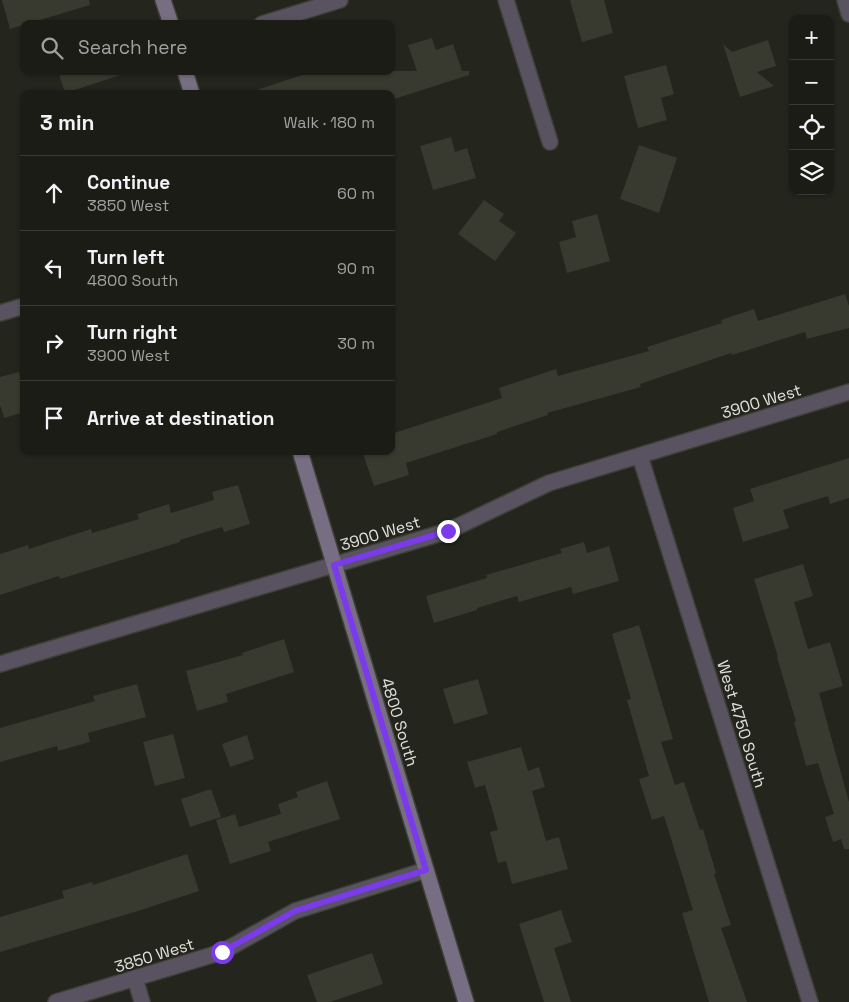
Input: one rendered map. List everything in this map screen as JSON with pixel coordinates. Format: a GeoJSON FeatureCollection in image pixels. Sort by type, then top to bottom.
{"type":"FeatureCollection","features":[{"type":"Feature","properties":{"kind":"street"},"geometry":{"type":"LineString","coordinates":[[163,0],[169,20]]}},
{"type":"Feature","properties":{"kind":"street"},"geometry":{"type":"LineString","coordinates":[[275,20],[340,0]]}},
{"type":"Feature","properties":{"kind":"street"},"geometry":{"type":"LineString","coordinates":[[506,0],[550,142]]}},
{"type":"Feature","properties":{"kind":"street"},"geometry":{"type":"LineString","coordinates":[[845,0],[849,14]]}},
{"type":"Feature","properties":{"kind":"street"},"geometry":{"type":"LineString","coordinates":[[186,75],[191,90]]}},
{"type":"Feature","properties":{"kind":"street"},"geometry":{"type":"LineString","coordinates":[[0,313],[20,307]]}},
{"type":"Feature","properties":{"kind":"street","name":"3900 West"},"geometry":{"type":"LineString","coordinates":[[0,664],[448,531],[549,483],[849,392]]}},
{"type":"Feature","properties":{"kind":"street","name":"4800 South"},"geometry":{"type":"LineString","coordinates":[[301,455],[466,1002]]}},
{"type":"Feature","properties":{"kind":"street","name":"West 4750 South"},"geometry":{"type":"LineString","coordinates":[[640,456],[810,1002]]}},
{"type":"Feature","properties":{"kind":"street","name":"3850 West"},"geometry":{"type":"LineString","coordinates":[[56,1002],[222,952],[295,911],[426,870]]}},
{"type":"Feature","properties":{"kind":"street"},"geometry":{"type":"LineString","coordinates":[[135,978],[142,1002]]}},
{"type":"Feature","properties":{"kind":"building"},"geometry":{"type":"Polygon","coordinates":[[[2,0],[89,0],[90,5],[40,20],[20,20],[20,26],[10,29],[2,0]]]}},
{"type":"Feature","properties":{"kind":"building"},"geometry":{"type":"Polygon","coordinates":[[[570,0],[604,0],[613,33],[582,42],[570,0]]]}},
{"type":"Feature","properties":{"kind":"building"},"geometry":{"type":"Polygon","coordinates":[[[432,38],[436,50],[453,44],[462,71],[469,71],[469,75],[395,99],[395,90],[257,90],[302,75],[395,75],[395,71],[417,71],[408,45],[432,38]]]}},
{"type":"Feature","properties":{"kind":"building"},"geometry":{"type":"Polygon","coordinates":[[[768,40],[776,66],[757,72],[774,86],[740,97],[723,44],[732,52],[768,40]]]}},
{"type":"Feature","properties":{"kind":"building"},"geometry":{"type":"Polygon","coordinates":[[[666,65],[674,94],[661,98],[667,120],[638,128],[624,76],[666,65]]]}},
{"type":"Feature","properties":{"kind":"building"},"geometry":{"type":"Polygon","coordinates":[[[59,75],[121,75],[74,90],[64,90],[59,75]]]}},
{"type":"Feature","properties":{"kind":"building"},"geometry":{"type":"Polygon","coordinates":[[[451,137],[455,152],[467,148],[476,178],[433,190],[420,146],[451,137]]]}},
{"type":"Feature","properties":{"kind":"building"},"geometry":{"type":"Polygon","coordinates":[[[639,145],[677,158],[659,213],[620,199],[639,145]]]}},
{"type":"Feature","properties":{"kind":"building"},"geometry":{"type":"Polygon","coordinates":[[[484,200],[504,214],[499,221],[516,233],[495,261],[458,234],[484,200]]]}},
{"type":"Feature","properties":{"kind":"building"},"geometry":{"type":"Polygon","coordinates":[[[597,214],[610,261],[567,273],[559,242],[576,237],[572,221],[597,214]]]}},
{"type":"Feature","properties":{"kind":"building"},"geometry":{"type":"Polygon","coordinates":[[[845,294],[849,306],[849,328],[807,339],[805,332],[732,355],[731,353],[640,384],[641,387],[547,413],[548,415],[497,432],[497,434],[406,463],[409,475],[374,486],[363,455],[395,455],[395,433],[502,398],[499,388],[556,369],[558,376],[649,351],[647,347],[722,323],[721,320],[754,309],[758,321],[845,294]]]}},
{"type":"Feature","properties":{"kind":"building"},"geometry":{"type":"Polygon","coordinates":[[[19,372],[20,413],[4,418],[0,405],[0,377],[19,372]]]}},
{"type":"Feature","properties":{"kind":"building"},"geometry":{"type":"Polygon","coordinates":[[[849,458],[849,498],[830,504],[828,496],[783,510],[789,528],[743,542],[733,508],[754,501],[750,489],[849,458]]]}},
{"type":"Feature","properties":{"kind":"building"},"geometry":{"type":"Polygon","coordinates":[[[238,485],[250,524],[224,532],[222,527],[60,579],[59,576],[0,595],[0,554],[28,545],[29,549],[91,529],[92,533],[139,519],[137,514],[169,504],[171,513],[214,500],[212,492],[238,485]]]}},
{"type":"Feature","properties":{"kind":"building"},"geometry":{"type":"Polygon","coordinates":[[[584,542],[587,553],[609,546],[619,581],[573,594],[571,587],[519,602],[517,596],[434,623],[426,596],[487,578],[486,575],[562,553],[560,549],[584,542]]]}},
{"type":"Feature","properties":{"kind":"building"},"geometry":{"type":"Polygon","coordinates":[[[803,564],[813,596],[794,602],[808,649],[830,642],[843,686],[819,693],[849,802],[849,849],[844,849],[841,839],[833,842],[825,817],[834,814],[818,763],[806,766],[778,657],[754,579],[803,564]]]}},
{"type":"Feature","properties":{"kind":"building"},"geometry":{"type":"Polygon","coordinates":[[[639,625],[673,739],[661,742],[675,785],[684,782],[700,830],[703,829],[716,873],[714,874],[731,925],[721,928],[747,1002],[709,1002],[682,913],[693,910],[664,816],[652,820],[639,779],[649,776],[627,700],[631,699],[612,634],[639,625]]]}},
{"type":"Feature","properties":{"kind":"building"},"geometry":{"type":"Polygon","coordinates":[[[284,639],[294,672],[226,694],[228,702],[197,711],[186,671],[243,655],[242,653],[284,639]]]}},
{"type":"Feature","properties":{"kind":"building"},"geometry":{"type":"Polygon","coordinates":[[[478,679],[488,714],[454,724],[443,689],[478,679]]]}},
{"type":"Feature","properties":{"kind":"building"},"geometry":{"type":"Polygon","coordinates":[[[137,684],[146,717],[88,733],[90,742],[58,751],[57,746],[0,762],[0,728],[95,701],[93,696],[137,684]]]}},
{"type":"Feature","properties":{"kind":"building"},"geometry":{"type":"Polygon","coordinates":[[[173,734],[185,778],[155,786],[143,742],[173,734]]]}},
{"type":"Feature","properties":{"kind":"building"},"geometry":{"type":"Polygon","coordinates":[[[247,735],[254,759],[230,767],[222,744],[247,735]]]}},
{"type":"Feature","properties":{"kind":"building"},"geometry":{"type":"Polygon","coordinates":[[[521,747],[528,771],[539,767],[545,787],[532,791],[546,841],[559,837],[568,869],[512,884],[506,861],[498,863],[490,832],[498,830],[485,785],[475,788],[467,762],[521,747]]]}},
{"type":"Feature","properties":{"kind":"building"},"geometry":{"type":"Polygon","coordinates":[[[327,781],[340,819],[268,842],[271,851],[230,864],[216,820],[235,814],[239,827],[281,814],[278,804],[298,797],[296,792],[327,781]]]}},
{"type":"Feature","properties":{"kind":"building"},"geometry":{"type":"Polygon","coordinates":[[[211,789],[221,817],[190,827],[181,799],[211,789]]]}},
{"type":"Feature","properties":{"kind":"building"},"geometry":{"type":"Polygon","coordinates":[[[187,854],[199,891],[0,952],[0,917],[64,898],[62,891],[92,882],[93,885],[187,854]]]}},
{"type":"Feature","properties":{"kind":"building"},"geometry":{"type":"Polygon","coordinates":[[[561,910],[572,942],[554,948],[571,1002],[544,1002],[519,924],[561,910]]]}},
{"type":"Feature","properties":{"kind":"building"},"geometry":{"type":"Polygon","coordinates":[[[372,953],[383,984],[330,1002],[317,1002],[307,975],[372,953]]]}},
{"type":"Feature","properties":{"kind":"route"},"geometry":{"type":"LineString","coordinates":[[222,952],[295,911],[426,870],[334,565],[448,531]]}}]}
